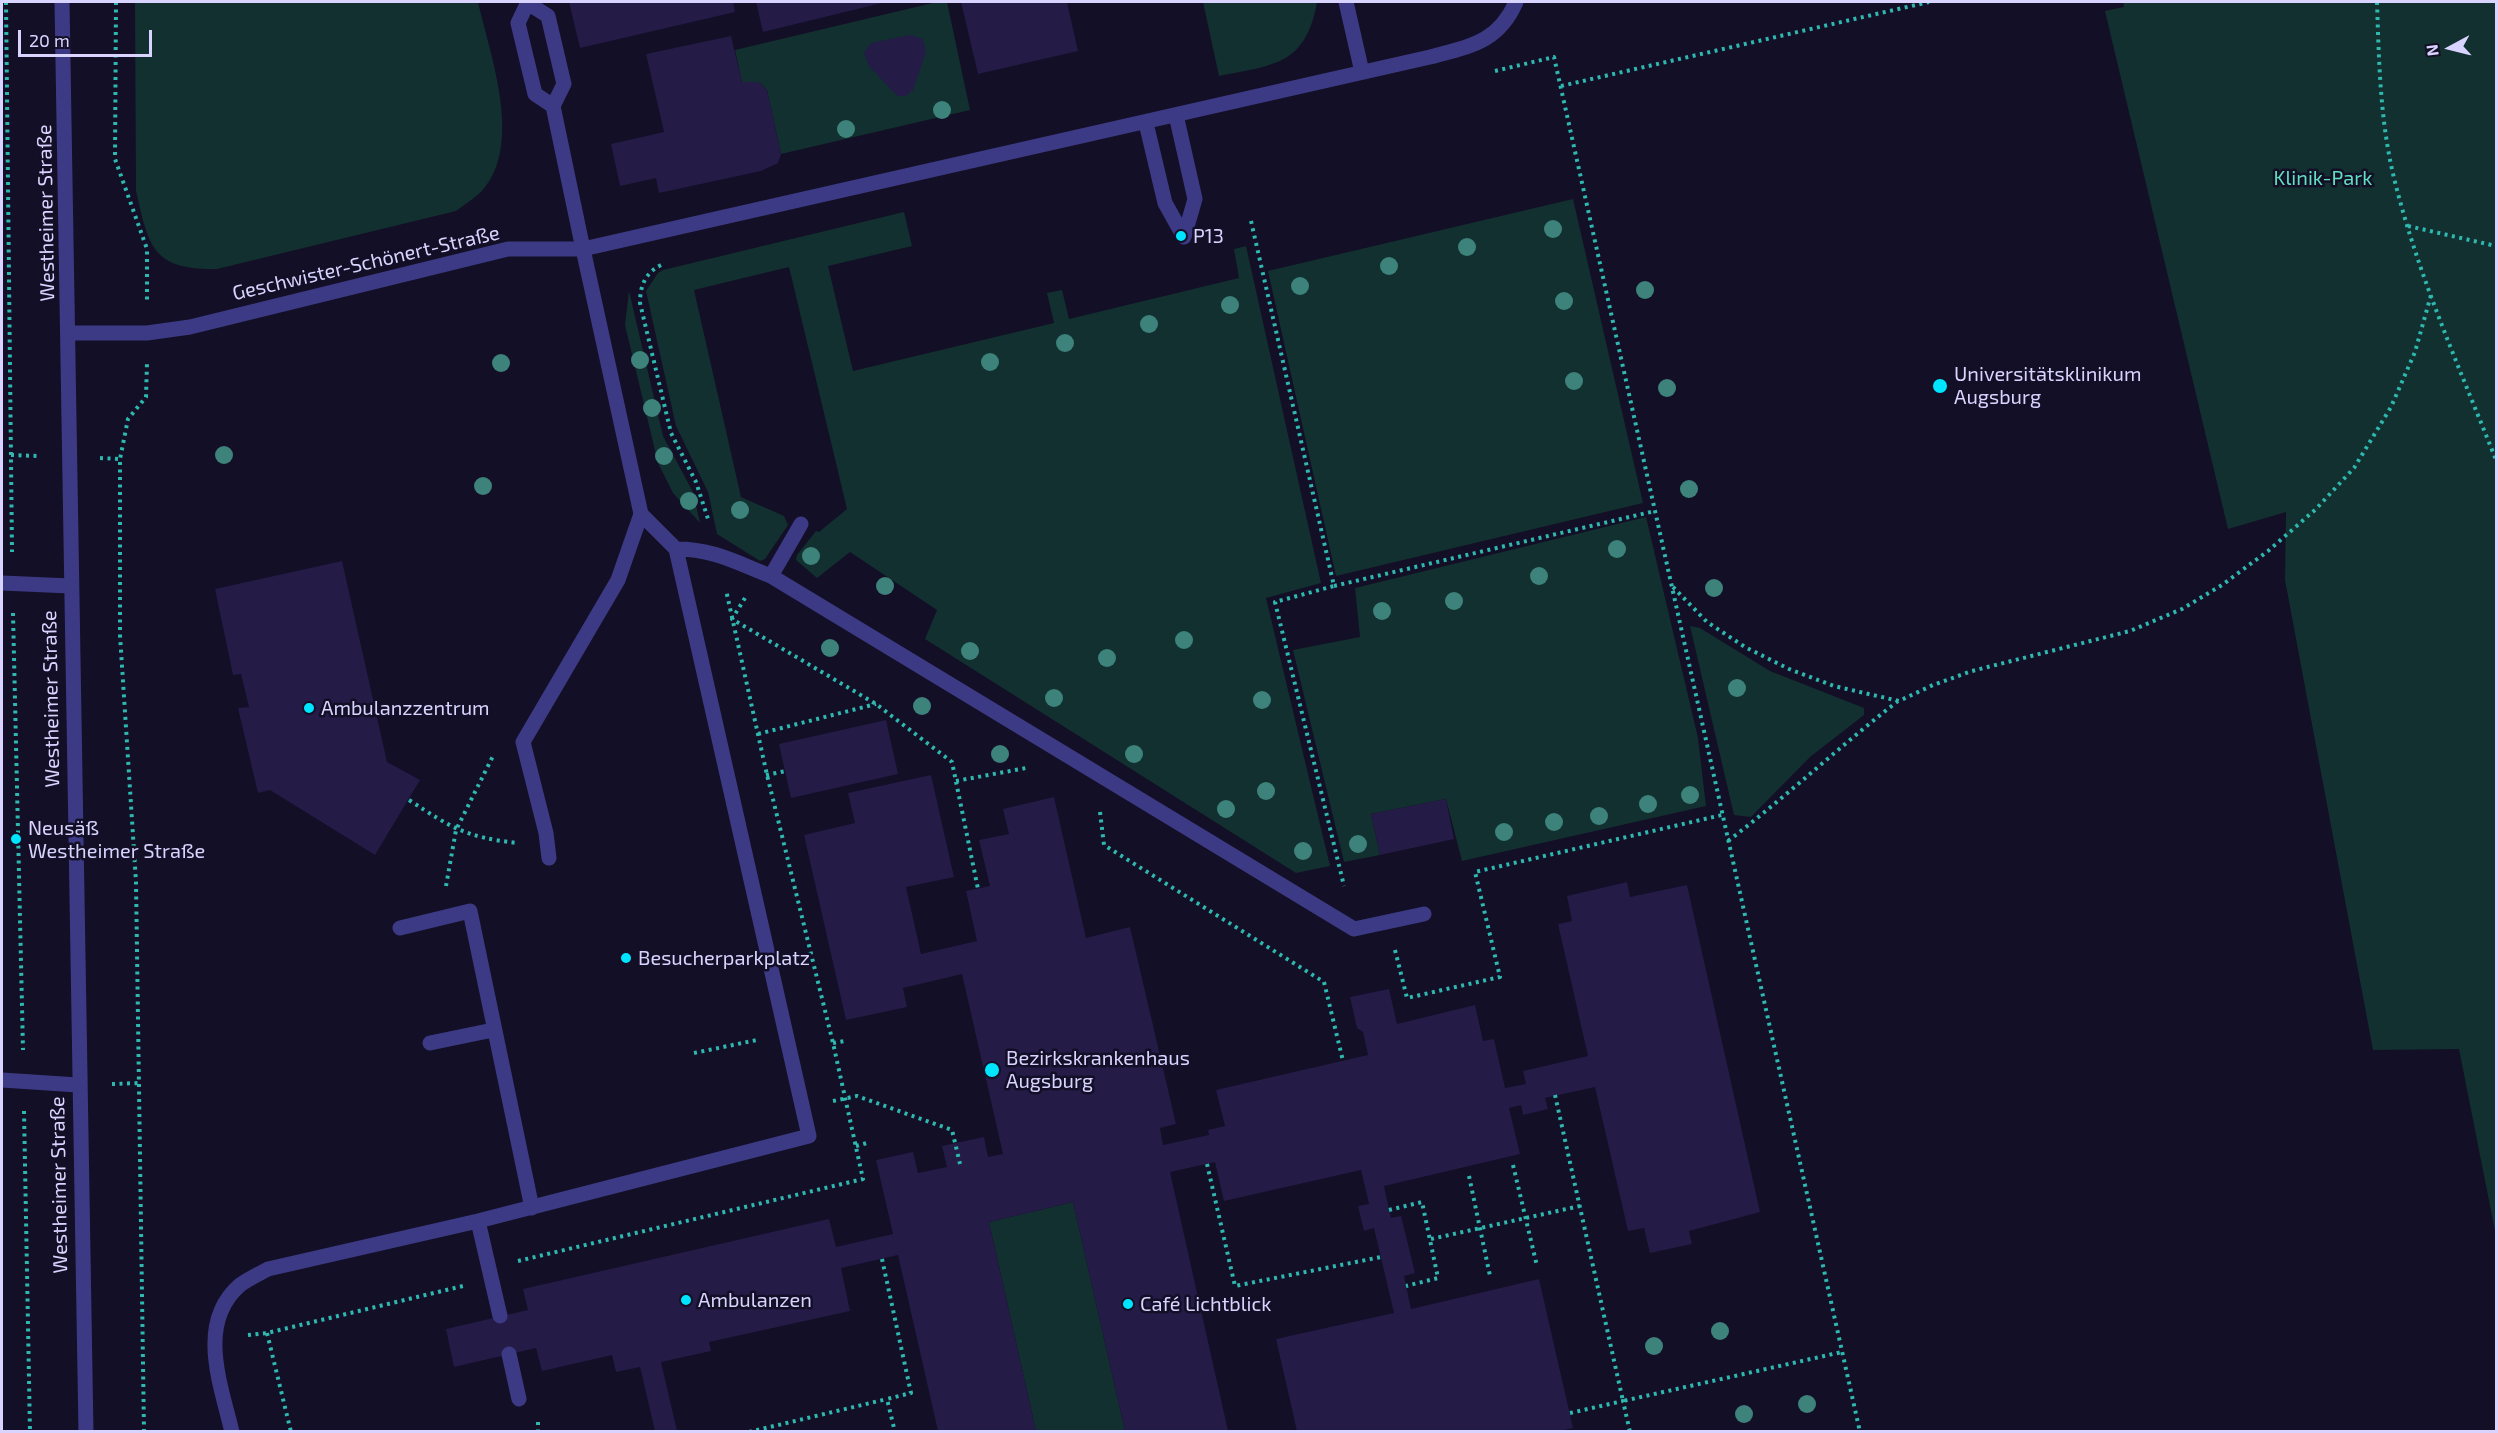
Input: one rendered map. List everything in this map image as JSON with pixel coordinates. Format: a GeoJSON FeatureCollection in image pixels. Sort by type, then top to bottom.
{"type":"FeatureCollection","features":[{"type":"Feature","properties":{"kind":"street","name":"Westheimer Straße"},"geometry":{"type":"LineString","coordinates":[[62,2],[69,333],[70,586],[78,1085],[86,1431]]}},
{"type":"Feature","properties":{"kind":"street"},"geometry":{"type":"LineString","coordinates":[[1346,2],[1362,72]]}},
{"type":"Feature","properties":{"kind":"street","name":"Geschwister-Schönert-Straße"},"geometry":{"type":"LineString","coordinates":[[69,333],[147,333],[190,327],[508,249],[583,249],[1146,123],[1482,43],[1509,17],[1516,2]]}},
{"type":"Feature","properties":{"kind":"street"},"geometry":{"type":"LineString","coordinates":[[549,858],[546,833],[523,742],[618,580],[641,514],[553,106],[564,84],[554,38],[548,16],[528,3],[518,23],[535,94],[553,106]]}},
{"type":"Feature","properties":{"kind":"street"},"geometry":{"type":"LineString","coordinates":[[1146,123],[1165,203],[1184,237],[1195,199],[1176,115]]}},
{"type":"Feature","properties":{"kind":"street"},"geometry":{"type":"LineString","coordinates":[[232,1431],[216,1363],[214,1336],[222,1309],[239,1286],[268,1269],[531,1208],[809,1136],[676,549],[641,514]]}},
{"type":"Feature","properties":{"kind":"street"},"geometry":{"type":"LineString","coordinates":[[766,574],[801,524]]}},
{"type":"Feature","properties":{"kind":"street"},"geometry":{"type":"LineString","coordinates":[[676,549],[700,549],[766,574],[1354,929],[1424,914]]}},
{"type":"Feature","properties":{"kind":"street"},"geometry":{"type":"LineString","coordinates":[[7,583],[70,586]]}},
{"type":"Feature","properties":{"kind":"street"},"geometry":{"type":"LineString","coordinates":[[400,928],[470,911],[531,1208]]}},
{"type":"Feature","properties":{"kind":"street"},"geometry":{"type":"LineString","coordinates":[[430,1043],[493,1030]]}},
{"type":"Feature","properties":{"kind":"street"},"geometry":{"type":"LineString","coordinates":[[2,1080],[78,1085]]}},
{"type":"Feature","properties":{"kind":"street"},"geometry":{"type":"LineString","coordinates":[[478,1221],[500,1316]]}},
{"type":"Feature","properties":{"kind":"street"},"geometry":{"type":"LineString","coordinates":[[509,1354],[519,1399]]}},
{"type":"Feature","properties":{"kind":"path"},"geometry":{"type":"LineString","coordinates":[[6,2],[7,583],[24,1083],[30,1431]]}},
{"type":"Feature","properties":{"kind":"path"},"geometry":{"type":"LineString","coordinates":[[116,2],[115,159],[147,249],[146,397],[128,419],[120,459],[120,635],[137,917],[144,1431]]}},
{"type":"Feature","properties":{"kind":"path"},"geometry":{"type":"LineString","coordinates":[[1561,86],[1929,2]]}},
{"type":"Feature","properties":{"kind":"path"},"geometry":{"type":"LineString","coordinates":[[2377,2],[2379,76],[2395,181],[2419,265],[2496,460]]}},
{"type":"Feature","properties":{"kind":"path"},"geometry":{"type":"LineString","coordinates":[[1485,73],[1554,57],[1860,1431]]}},
{"type":"Feature","properties":{"kind":"path"},"geometry":{"type":"LineString","coordinates":[[1251,221],[1334,586]]}},
{"type":"Feature","properties":{"kind":"path"},"geometry":{"type":"LineString","coordinates":[[2408,226],[2496,246]]}},
{"type":"Feature","properties":{"kind":"path"},"geometry":{"type":"LineString","coordinates":[[214,1336],[267,1333],[863,1179],[717,554],[696,482],[671,433],[639,303],[640,289],[647,276],[668,262]]}},
{"type":"Feature","properties":{"kind":"path"},"geometry":{"type":"LineString","coordinates":[[1728,841],[1808,777],[1858,731],[1899,701],[1933,685],[1972,671],[2130,631],[2182,609],[2222,585],[2268,551],[2316,509],[2354,468],[2391,407],[2415,352],[2430,295]]}},
{"type":"Feature","properties":{"kind":"path"},"geometry":{"type":"LineString","coordinates":[[1354,929],[1275,602],[1334,586],[1655,511]]}},
{"type":"Feature","properties":{"kind":"path"},"geometry":{"type":"LineString","coordinates":[[732,619],[766,574]]}},
{"type":"Feature","properties":{"kind":"path"},"geometry":{"type":"LineString","coordinates":[[1671,585],[1707,622],[1745,647],[1789,669],[1834,686],[1899,701]]}},
{"type":"Feature","properties":{"kind":"path"},"geometry":{"type":"LineString","coordinates":[[732,619],[876,704],[952,762],[978,889]]}},
{"type":"Feature","properties":{"kind":"path"},"geometry":{"type":"LineString","coordinates":[[758,734],[876,704]]}},
{"type":"Feature","properties":{"kind":"path"},"geometry":{"type":"LineString","coordinates":[[446,917],[446,878],[456,830],[501,740],[523,742]]}},
{"type":"Feature","properties":{"kind":"path"},"geometry":{"type":"LineString","coordinates":[[956,781],[1035,767]]}},
{"type":"Feature","properties":{"kind":"path"},"geometry":{"type":"LineString","coordinates":[[409,800],[456,830],[480,839],[518,843],[546,833]]}},
{"type":"Feature","properties":{"kind":"path"},"geometry":{"type":"LineString","coordinates":[[1100,805],[1104,844],[1324,982],[1343,1061]]}},
{"type":"Feature","properties":{"kind":"path"},"geometry":{"type":"LineString","coordinates":[[1387,922],[1407,998],[1500,977],[1475,872],[1722,815]]}},
{"type":"Feature","properties":{"kind":"path"},"geometry":{"type":"LineString","coordinates":[[833,1043],[845,1041]]}},
{"type":"Feature","properties":{"kind":"path"},"geometry":{"type":"LineString","coordinates":[[1555,1095],[1630,1431]]}},
{"type":"Feature","properties":{"kind":"path"},"geometry":{"type":"LineString","coordinates":[[803,1107],[857,1096],[952,1130],[960,1164]]}},
{"type":"Feature","properties":{"kind":"path"},"geometry":{"type":"LineString","coordinates":[[856,1146],[867,1143]]}},
{"type":"Feature","properties":{"kind":"path"},"geometry":{"type":"LineString","coordinates":[[1208,1164],[1234,1286],[1381,1257]]}},
{"type":"Feature","properties":{"kind":"path"},"geometry":{"type":"LineString","coordinates":[[1513,1165],[1537,1266]]}},
{"type":"Feature","properties":{"kind":"path"},"geometry":{"type":"LineString","coordinates":[[1469,1176],[1490,1276]]}},
{"type":"Feature","properties":{"kind":"path"},"geometry":{"type":"LineString","coordinates":[[1389,1210],[1422,1202],[1431,1239],[1438,1278],[1406,1286]]}},
{"type":"Feature","properties":{"kind":"path"},"geometry":{"type":"LineString","coordinates":[[1431,1239],[1580,1206]]}},
{"type":"Feature","properties":{"kind":"path"},"geometry":{"type":"LineString","coordinates":[[749,1431],[911,1393],[882,1259]]}},
{"type":"Feature","properties":{"kind":"path"},"geometry":{"type":"LineString","coordinates":[[267,1333],[291,1431]]}},
{"type":"Feature","properties":{"kind":"path"},"geometry":{"type":"LineString","coordinates":[[1570,1413],[1842,1352]]}},
{"type":"Feature","properties":{"kind":"path"},"geometry":{"type":"LineString","coordinates":[[887,1398],[895,1431]]}},
{"type":"Feature","properties":{"kind":"green space"},"geometry":{"type":"Polygon","coordinates":[[[135,2],[478,2],[496,73],[500,99],[501,149],[494,172],[482,191],[456,211],[217,269],[179,265],[167,260],[157,252],[150,241],[136,191],[135,2]]]}},
{"type":"Feature","properties":{"kind":"green space"},"geometry":{"type":"Polygon","coordinates":[[[937,2],[947,2],[970,110],[781,154],[767,90],[759,82],[742,82],[735,50],[937,2]]]}},
{"type":"Feature","properties":{"kind":"green space"},"geometry":{"type":"Polygon","coordinates":[[[1203,2],[1317,2],[1305,39],[1296,50],[1284,59],[1271,64],[1219,76],[1203,2]]]}},
{"type":"Feature","properties":{"kind":"green space","name":"Klinik-Park"},"geometry":{"type":"Polygon","coordinates":[[[2123,2],[2496,2],[2496,1236],[2459,1049],[2373,1050],[2285,580],[2286,512],[2228,529],[2105,11],[2124,7],[2123,2]]]}},
{"type":"Feature","properties":{"kind":"green space"},"geometry":{"type":"Polygon","coordinates":[[[1573,199],[1643,503],[1336,576],[1268,271],[1573,199]]]}},
{"type":"Feature","properties":{"kind":"green space"},"geometry":{"type":"Polygon","coordinates":[[[904,212],[912,246],[828,266],[853,371],[1054,323],[1047,293],[1062,290],[1069,319],[1239,278],[1234,249],[1246,246],[1321,583],[1266,598],[1330,866],[1296,873],[925,639],[937,610],[850,552],[817,578],[796,560],[797,555],[816,531],[819,532],[847,509],[789,267],[694,290],[741,497],[784,516],[788,525],[765,559],[760,561],[717,534],[708,492],[676,426],[646,291],[658,273],[663,270],[904,212]]]}},
{"type":"Feature","properties":{"kind":"green space"},"geometry":{"type":"Polygon","coordinates":[[[629,291],[663,436],[693,492],[700,523],[673,493],[658,463],[625,325],[629,291]]]}},
{"type":"Feature","properties":{"kind":"green space"},"geometry":{"type":"Polygon","coordinates":[[[1646,517],[1698,738],[1706,806],[1462,861],[1446,799],[1371,814],[1380,855],[1344,862],[1293,650],[1360,637],[1355,588],[1646,517]]]}},
{"type":"Feature","properties":{"kind":"green space"},"geometry":{"type":"Polygon","coordinates":[[[1690,626],[1700,628],[1770,671],[1864,708],[1864,715],[1810,757],[1751,817],[1734,815],[1690,626]]]}},
{"type":"Feature","properties":{"kind":"green space"},"geometry":{"type":"Polygon","coordinates":[[[1073,1202],[1125,1431],[1036,1431],[989,1222],[1073,1202]]]}},
{"type":"Feature","properties":{"kind":"building"},"geometry":{"type":"Polygon","coordinates":[[[569,2],[733,2],[735,12],[580,48],[569,2]]]}},
{"type":"Feature","properties":{"kind":"building"},"geometry":{"type":"Polygon","coordinates":[[[756,2],[886,2],[763,32],[756,2]]]}},
{"type":"Feature","properties":{"kind":"building"},"geometry":{"type":"Polygon","coordinates":[[[961,2],[1067,2],[1078,51],[978,74],[961,2]]]}},
{"type":"Feature","properties":{"kind":"building"},"geometry":{"type":"Polygon","coordinates":[[[910,35],[923,39],[926,52],[913,90],[906,96],[897,96],[869,66],[864,53],[871,43],[910,35]]]}},
{"type":"Feature","properties":{"kind":"building"},"geometry":{"type":"Polygon","coordinates":[[[731,36],[742,82],[759,82],[767,90],[781,154],[778,163],[761,171],[659,193],[656,178],[620,186],[611,144],[664,132],[646,54],[731,36]]]}},
{"type":"Feature","properties":{"kind":"building","name":"Ambulanzzentrum"},"geometry":{"type":"Polygon","coordinates":[[[342,561],[387,762],[420,780],[375,855],[270,790],[258,793],[238,708],[249,707],[241,674],[233,675],[215,589],[342,561]]]}},
{"type":"Feature","properties":{"kind":"building"},"geometry":{"type":"Polygon","coordinates":[[[886,720],[898,774],[791,798],[779,744],[886,720]]]}},
{"type":"Feature","properties":{"kind":"building"},"geometry":{"type":"Polygon","coordinates":[[[931,775],[954,877],[906,887],[921,954],[977,941],[966,891],[990,886],[979,840],[1009,834],[1003,809],[1054,797],[1086,938],[1130,927],[1176,1124],[1160,1128],[1163,1145],[1209,1135],[1208,1130],[1225,1126],[1216,1090],[1368,1055],[1363,1032],[1357,1028],[1350,997],[1389,989],[1397,1024],[1475,1005],[1483,1041],[1494,1039],[1505,1088],[1526,1084],[1523,1071],[1588,1056],[1558,924],[1572,921],[1567,896],[1627,882],[1630,897],[1687,885],[1760,1212],[1689,1231],[1692,1244],[1650,1253],[1644,1228],[1628,1231],[1595,1087],[1545,1098],[1548,1109],[1523,1115],[1521,1105],[1509,1108],[1520,1154],[1384,1186],[1391,1218],[1401,1216],[1415,1273],[1404,1276],[1411,1309],[1539,1279],[1573,1428],[1559,1431],[1297,1431],[1276,1339],[1394,1313],[1374,1228],[1364,1231],[1358,1206],[1369,1204],[1361,1170],[1224,1201],[1215,1162],[1170,1172],[1228,1431],[1125,1431],[1073,1202],[989,1222],[1036,1431],[938,1431],[898,1255],[841,1268],[850,1311],[709,1342],[711,1351],[661,1362],[677,1431],[655,1431],[640,1367],[616,1372],[612,1355],[542,1371],[536,1348],[454,1367],[446,1329],[528,1310],[523,1289],[829,1219],[836,1247],[893,1234],[876,1160],[913,1152],[918,1173],[947,1167],[942,1146],[984,1137],[988,1157],[1003,1154],[962,974],[903,988],[907,1007],[846,1020],[804,835],[855,823],[848,793],[931,775]]]}},
{"type":"Feature","properties":{"kind":"building"},"geometry":{"type":"Polygon","coordinates":[[[1446,799],[1454,839],[1380,855],[1371,814],[1446,799]]]}},
{"type":"Feature","properties":{"kind":"place","name":"P13"},"geometry":{"type":"Point","coordinates":[1181,236]}},
{"type":"Feature","properties":{"kind":"place","name":"Universitätsklinikum Augsburg"},"geometry":{"type":"Point","coordinates":[1940,386]}},
{"type":"Feature","properties":{"kind":"place","name":"Ambulanzzentrum"},"geometry":{"type":"Point","coordinates":[309,708]}},
{"type":"Feature","properties":{"kind":"place","name":"Neusäß Westheimer Straße"},"geometry":{"type":"Point","coordinates":[16,839]}},
{"type":"Feature","properties":{"kind":"place","name":"Besucherparkplatz"},"geometry":{"type":"Point","coordinates":[626,958]}},
{"type":"Feature","properties":{"kind":"place","name":"Bezirkskrankenhaus Augsburg"},"geometry":{"type":"Point","coordinates":[992,1070]}},
{"type":"Feature","properties":{"kind":"place","name":"Ambulanzen"},"geometry":{"type":"Point","coordinates":[686,1300]}},
{"type":"Feature","properties":{"kind":"place","name":"Café Lichtblick"},"geometry":{"type":"Point","coordinates":[1128,1304]}}]}
